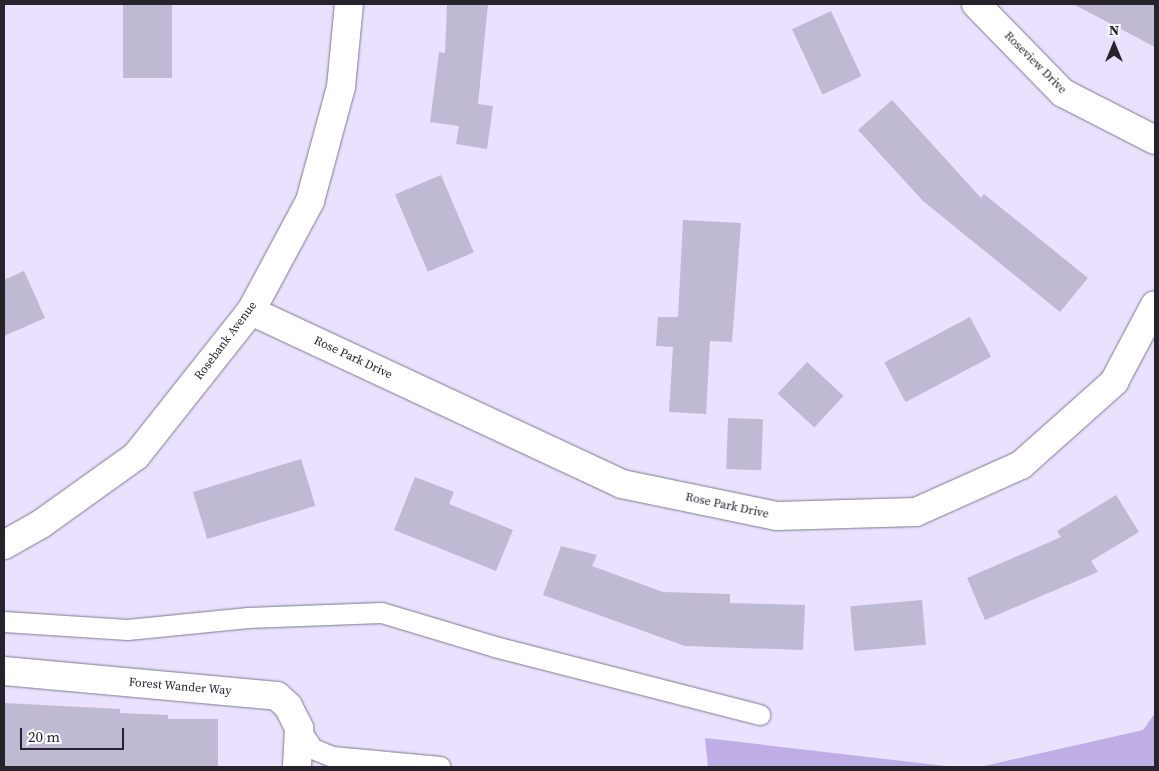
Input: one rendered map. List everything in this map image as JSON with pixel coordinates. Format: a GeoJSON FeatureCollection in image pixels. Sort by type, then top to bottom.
{"type":"FeatureCollection","features":[{"type":"Feature","properties":{"kind":"street","name":"Rosebank Avenue"},"geometry":{"type":"LineString","coordinates":[[4,544],[41,524],[136,456],[252,311],[310,201],[342,87],[348,4]]}},
{"type":"Feature","properties":{"kind":"street","name":"Roseview Drive"},"geometry":{"type":"LineString","coordinates":[[976,4],[1063,94],[1155,140]]}},
{"type":"Feature","properties":{"kind":"street","name":"Rose Park Drive"},"geometry":{"type":"LineString","coordinates":[[252,311],[622,484],[776,516],[916,512],[1020,465],[1114,382],[1155,305]]}},
{"type":"Feature","properties":{"kind":"street","name":"Forest Wander Way"},"geometry":{"type":"LineString","coordinates":[[4,671],[276,696],[288,706],[299,728],[297,767]]}},
{"type":"Feature","properties":{"kind":"lane"},"geometry":{"type":"LineString","coordinates":[[4,622],[128,630],[248,618],[382,613],[496,647],[760,716]]}},
{"type":"Feature","properties":{"kind":"lane"},"geometry":{"type":"LineString","coordinates":[[299,728],[313,749],[333,757],[440,767]]}},
{"type":"Feature","properties":{"kind":"shaded area"},"geometry":{"type":"Polygon","coordinates":[[[1155,713],[1155,767],[980,767],[1143,730],[1155,713]]]}},
{"type":"Feature","properties":{"kind":"shaded area"},"geometry":{"type":"Polygon","coordinates":[[[705,738],[954,767],[708,767],[705,738]]]}},
{"type":"Feature","properties":{"kind":"building"},"geometry":{"type":"Polygon","coordinates":[[[123,4],[172,4],[172,78],[123,78],[123,4]]]}},
{"type":"Feature","properties":{"kind":"building"},"geometry":{"type":"Polygon","coordinates":[[[447,4],[488,4],[478,104],[493,106],[487,149],[456,144],[459,126],[430,122],[439,52],[445,53],[447,4]]]}},
{"type":"Feature","properties":{"kind":"building"},"geometry":{"type":"Polygon","coordinates":[[[1073,4],[1155,4],[1155,47],[1073,4]]]}},
{"type":"Feature","properties":{"kind":"building"},"geometry":{"type":"Polygon","coordinates":[[[831,11],[861,76],[822,94],[792,29],[831,11]]]}},
{"type":"Feature","properties":{"kind":"building"},"geometry":{"type":"Polygon","coordinates":[[[892,100],[981,198],[984,194],[1088,278],[1060,312],[923,201],[858,130],[892,100]]]}},
{"type":"Feature","properties":{"kind":"building"},"geometry":{"type":"Polygon","coordinates":[[[441,175],[474,252],[428,272],[395,195],[441,175]]]}},
{"type":"Feature","properties":{"kind":"building"},"geometry":{"type":"Polygon","coordinates":[[[683,220],[741,223],[732,342],[710,341],[706,414],[669,412],[673,347],[656,346],[658,317],[678,317],[683,220]]]}},
{"type":"Feature","properties":{"kind":"building"},"geometry":{"type":"Polygon","coordinates":[[[24,271],[45,318],[4,336],[4,280],[24,271]]]}},
{"type":"Feature","properties":{"kind":"building"},"geometry":{"type":"Polygon","coordinates":[[[970,317],[991,357],[905,402],[884,363],[970,317]]]}},
{"type":"Feature","properties":{"kind":"building"},"geometry":{"type":"Polygon","coordinates":[[[807,362],[844,396],[814,428],[778,393],[807,362]]]}},
{"type":"Feature","properties":{"kind":"building"},"geometry":{"type":"Polygon","coordinates":[[[728,418],[763,419],[761,470],[726,469],[728,418]]]}},
{"type":"Feature","properties":{"kind":"building"},"geometry":{"type":"Polygon","coordinates":[[[301,459],[315,506],[207,539],[193,492],[301,459]]]}},
{"type":"Feature","properties":{"kind":"building"},"geometry":{"type":"Polygon","coordinates":[[[415,477],[454,492],[449,504],[513,530],[496,571],[394,530],[415,477]]]}},
{"type":"Feature","properties":{"kind":"building"},"geometry":{"type":"Polygon","coordinates":[[[1116,495],[1139,532],[1091,561],[1098,572],[985,620],[967,578],[1061,537],[1057,531],[1116,495]]]}},
{"type":"Feature","properties":{"kind":"building"},"geometry":{"type":"Polygon","coordinates":[[[561,546],[597,555],[592,566],[663,592],[730,594],[730,603],[805,605],[803,650],[685,646],[543,595],[561,546]]]}},
{"type":"Feature","properties":{"kind":"building"},"geometry":{"type":"Polygon","coordinates":[[[922,600],[926,645],[854,651],[850,606],[922,600]]]}},
{"type":"Feature","properties":{"kind":"building"},"geometry":{"type":"Polygon","coordinates":[[[4,703],[120,709],[120,713],[168,715],[168,719],[218,719],[218,767],[4,767],[4,703]]]}}]}
